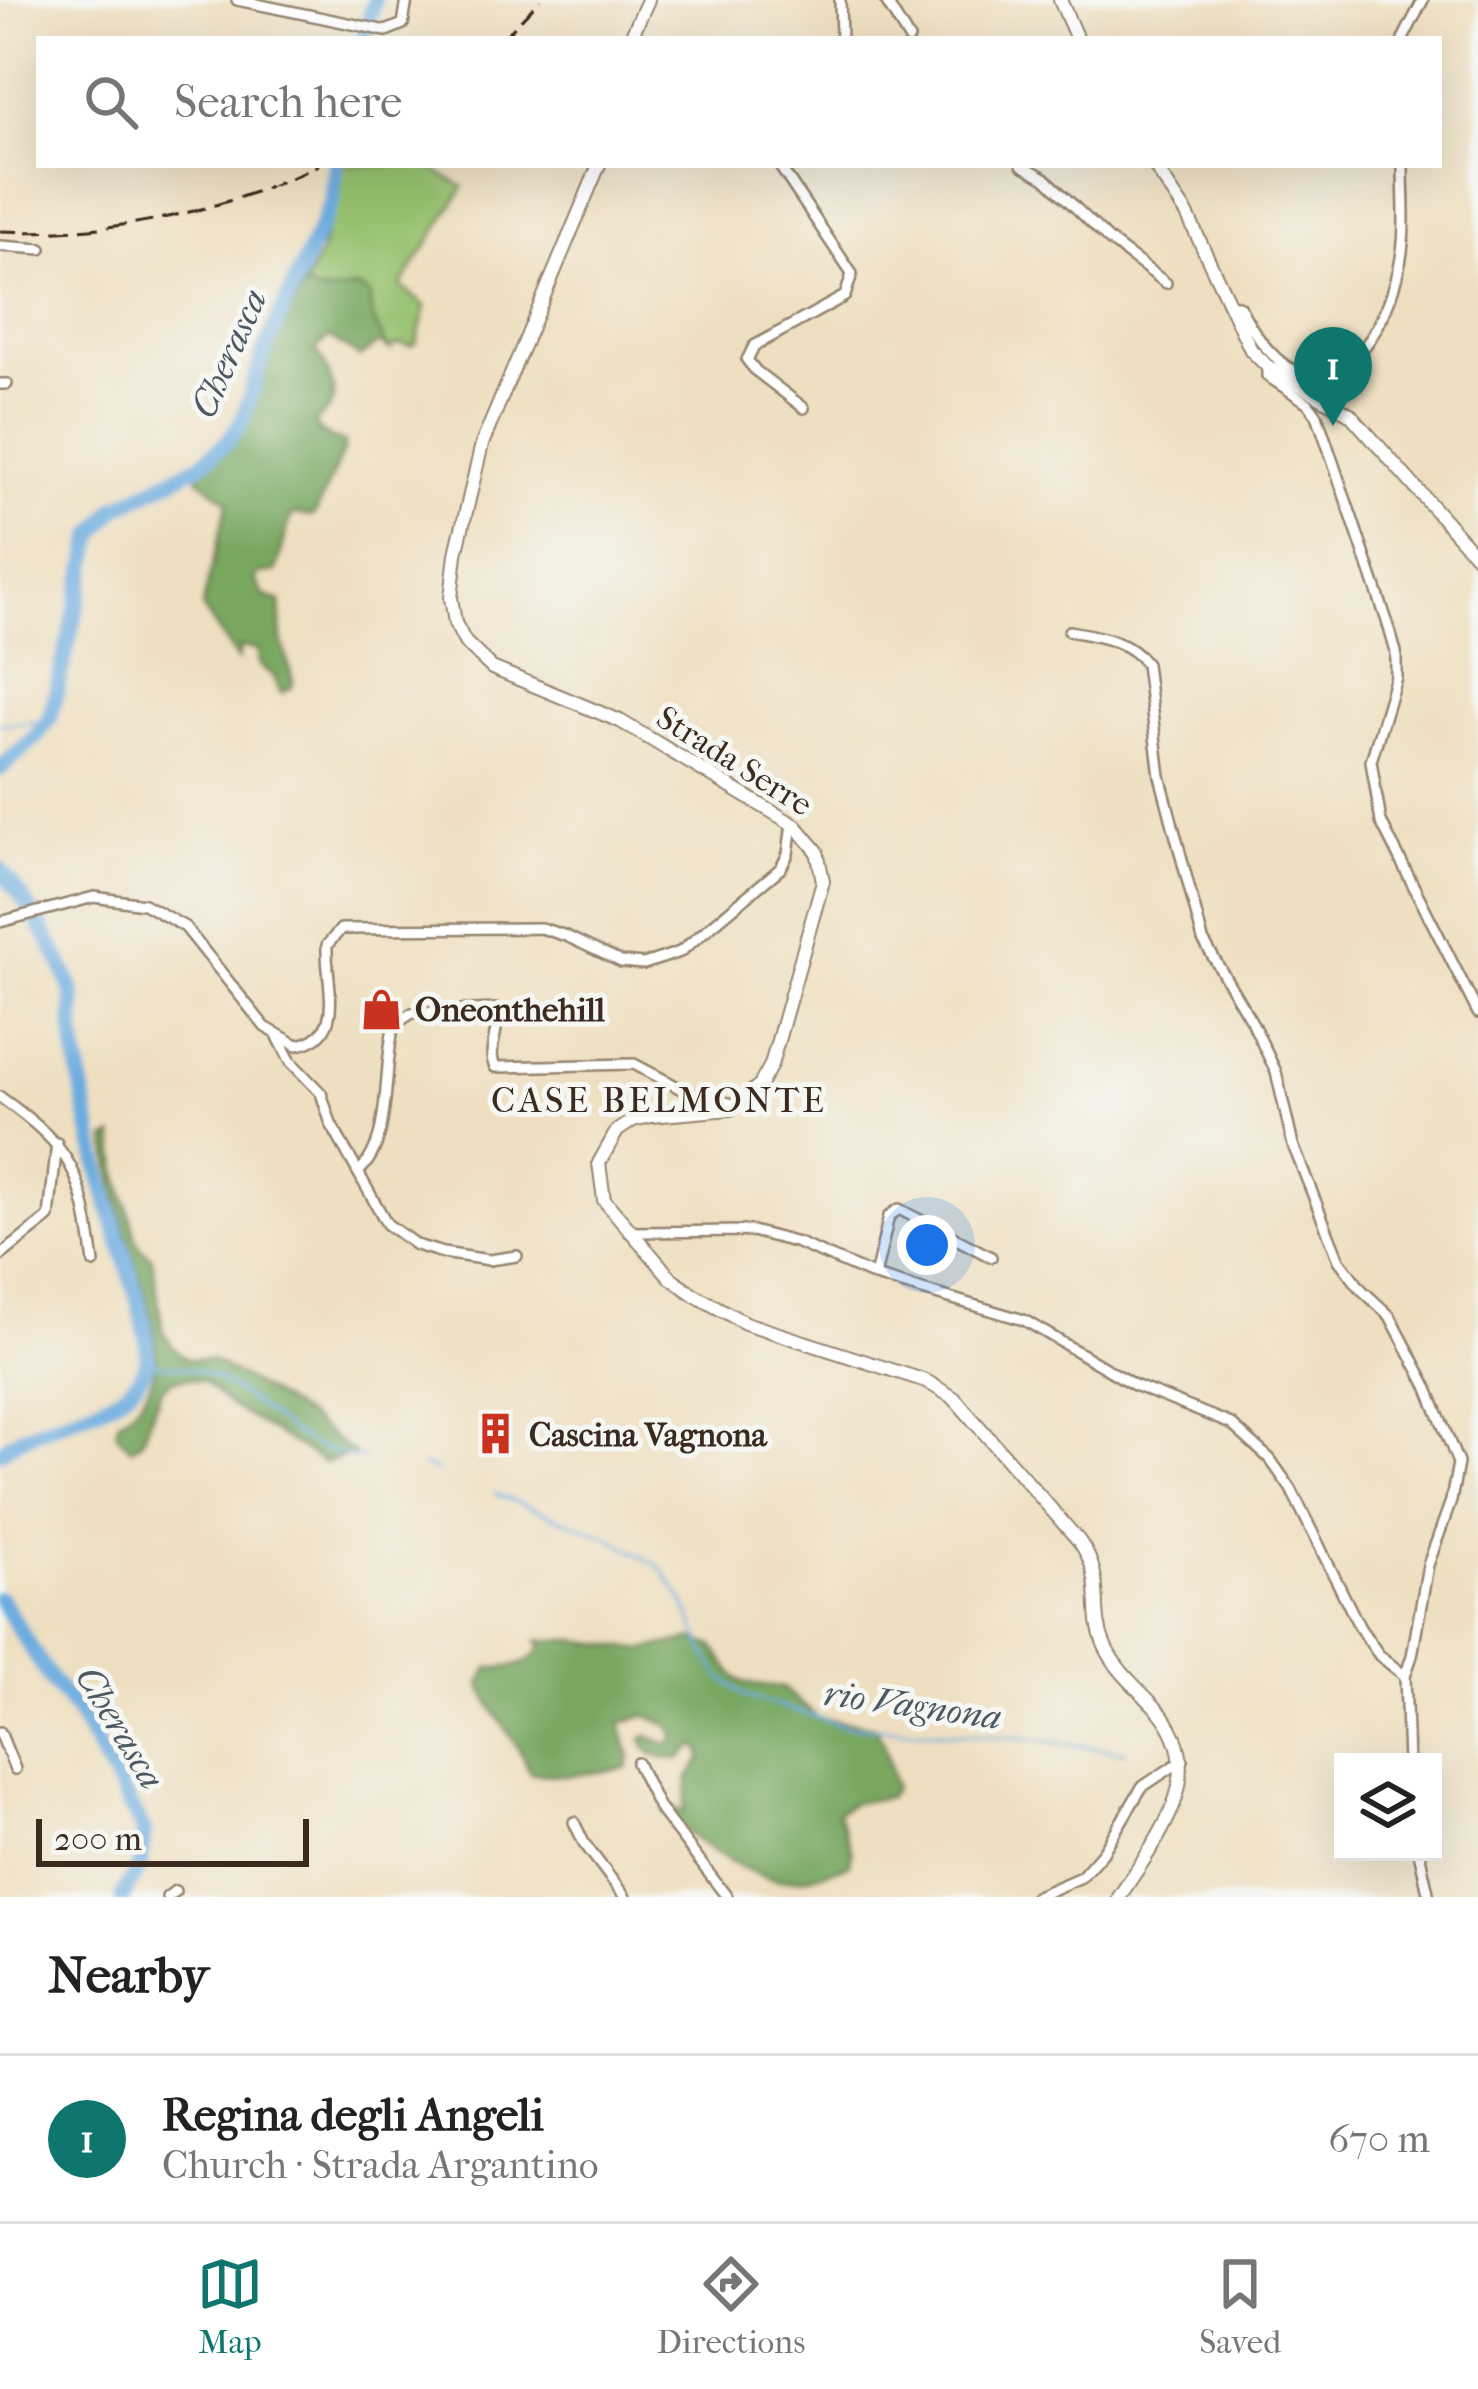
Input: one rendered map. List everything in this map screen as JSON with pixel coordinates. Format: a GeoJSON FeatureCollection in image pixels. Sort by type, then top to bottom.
{"type":"FeatureCollection","features":[{"type":"Feature","properties":{"kind":"main road"},"geometry":{"type":"LineString","coordinates":[[631,36],[648,0]]}},
{"type":"Feature","properties":{"kind":"main road"},"geometry":{"type":"LineString","coordinates":[[1060,0],[1076,36]]}},
{"type":"Feature","properties":{"kind":"main road","name":"Strada Serre"},"geometry":{"type":"LineString","coordinates":[[598,168],[482,444],[453,569],[451,598],[455,623],[465,642],[492,668],[620,721],[793,824],[817,851],[821,893],[771,1065],[760,1085],[737,1105]]}},
{"type":"Feature","properties":{"kind":"main road"},"geometry":{"type":"LineString","coordinates":[[1156,168],[1187,214],[1251,350],[1267,366],[1353,417],[1478,558]]}},
{"type":"Feature","properties":{"kind":"main road"},"geometry":{"type":"LineString","coordinates":[[737,1105],[717,1112],[651,1116],[633,1120],[617,1131],[599,1163],[604,1200],[670,1278],[745,1323],[926,1381],[954,1398],[1092,1559],[1103,1641],[1118,1670],[1161,1713],[1183,1760],[1180,1792],[1162,1831],[1119,1897]]}},
{"type":"Feature","properties":{"kind":"street"},"geometry":{"type":"LineString","coordinates":[[237,0],[386,31],[403,24],[407,0]]}},
{"type":"Feature","properties":{"kind":"street"},"geometry":{"type":"LineString","coordinates":[[840,0],[841,36]]}},
{"type":"Feature","properties":{"kind":"street"},"geometry":{"type":"LineString","coordinates":[[885,0],[907,36]]}},
{"type":"Feature","properties":{"kind":"street"},"geometry":{"type":"LineString","coordinates":[[1404,36],[1423,0]]}},
{"type":"Feature","properties":{"kind":"street"},"geometry":{"type":"LineString","coordinates":[[781,168],[852,274],[845,296],[754,346],[747,360],[804,408]]}},
{"type":"Feature","properties":{"kind":"street"},"geometry":{"type":"LineString","coordinates":[[1027,168],[1045,178],[1119,249],[1166,283]]}},
{"type":"Feature","properties":{"kind":"street"},"geometry":{"type":"LineString","coordinates":[[1227,302],[1240,307],[1255,335],[1281,362],[1311,377],[1336,374],[1361,353],[1398,275],[1404,249],[1402,168]]}},
{"type":"Feature","properties":{"kind":"street"},"geometry":{"type":"LineString","coordinates":[[0,246],[41,249]]}},
{"type":"Feature","properties":{"kind":"street"},"geometry":{"type":"LineString","coordinates":[[1267,366],[1267,376],[1308,403],[1317,415],[1387,621],[1396,652],[1396,677],[1371,760],[1382,822],[1409,884],[1478,1013]]}},
{"type":"Feature","properties":{"kind":"street"},"geometry":{"type":"LineString","coordinates":[[1069,631],[1120,644],[1146,664],[1162,789],[1203,940],[1268,1052],[1293,1145],[1339,1260],[1360,1289],[1390,1316],[1453,1444],[1456,1481],[1428,1565],[1405,1676],[1408,1753]]}},
{"type":"Feature","properties":{"kind":"street"},"geometry":{"type":"LineString","coordinates":[[278,1037],[297,1045],[324,1034],[330,1015],[327,945],[341,928],[529,927],[566,936],[621,962],[644,964],[668,958],[692,943],[782,868],[793,824]]}},
{"type":"Feature","properties":{"kind":"street"},"geometry":{"type":"LineString","coordinates":[[5,920],[100,897],[160,911],[196,938],[241,998],[278,1037],[290,1062],[322,1094],[331,1124],[387,1224],[416,1245],[489,1260],[517,1256]]}},
{"type":"Feature","properties":{"kind":"street"},"geometry":{"type":"LineString","coordinates":[[358,1172],[376,1153],[381,1137],[387,1050],[394,1025],[405,1015],[492,1008],[498,1017],[491,1060],[495,1067],[634,1064],[691,1094],[737,1105]]}},
{"type":"Feature","properties":{"kind":"street"},"geometry":{"type":"LineString","coordinates":[[0,1097],[68,1157],[86,1198],[94,1262]]}},
{"type":"Feature","properties":{"kind":"street"},"geometry":{"type":"LineString","coordinates":[[0,1256],[50,1217],[57,1143]]}},
{"type":"Feature","properties":{"kind":"street"},"geometry":{"type":"LineString","coordinates":[[874,1276],[889,1216],[899,1209],[991,1257]]}},
{"type":"Feature","properties":{"kind":"street"},"geometry":{"type":"LineString","coordinates":[[629,1232],[752,1231],[799,1243],[874,1276],[1024,1320],[1134,1385],[1231,1424],[1270,1459],[1291,1489],[1360,1628],[1379,1655],[1405,1676]]}},
{"type":"Feature","properties":{"kind":"street"},"geometry":{"type":"LineString","coordinates":[[0,1732],[15,1769]]}},
{"type":"Feature","properties":{"kind":"street"},"geometry":{"type":"LineString","coordinates":[[1035,1897],[1081,1877],[1103,1852],[1142,1787],[1183,1760]]}},
{"type":"Feature","properties":{"kind":"street"},"geometry":{"type":"LineString","coordinates":[[637,1763],[659,1808],[727,1897]]}},
{"type":"Feature","properties":{"kind":"street"},"geometry":{"type":"LineString","coordinates":[[574,1822],[584,1844],[625,1897]]}},
{"type":"Feature","properties":{"kind":"street"},"geometry":{"type":"LineString","coordinates":[[1421,1861],[1429,1897]]}},
{"type":"Feature","properties":{"kind":"green space"},"geometry":{"type":"Polygon","coordinates":[[[340,168],[430,168],[464,187],[401,286],[426,307],[411,346],[399,344],[389,349],[372,317],[370,296],[354,288],[337,294],[313,292],[305,284],[321,252],[340,168]]]}},
{"type":"Feature","properties":{"kind":"green space"},"geometry":{"type":"Polygon","coordinates":[[[305,284],[322,293],[364,290],[389,349],[379,343],[360,357],[329,337],[316,349],[334,394],[315,424],[321,433],[344,443],[344,449],[316,512],[290,518],[276,572],[255,578],[263,595],[280,601],[282,639],[293,682],[281,693],[274,677],[259,664],[258,650],[240,647],[238,660],[202,607],[228,501],[198,479],[201,467],[225,448],[240,425],[270,349],[305,284]]]}},
{"type":"Feature","properties":{"kind":"green space"},"geometry":{"type":"Polygon","coordinates":[[[114,1136],[118,1173],[138,1245],[152,1258],[163,1332],[174,1348],[187,1359],[211,1360],[250,1382],[303,1414],[353,1453],[325,1463],[229,1405],[203,1381],[189,1378],[172,1380],[161,1390],[141,1441],[131,1449],[116,1432],[119,1420],[139,1403],[150,1384],[155,1341],[113,1181],[107,1139],[114,1136]]]}},
{"type":"Feature","properties":{"kind":"green space"},"geometry":{"type":"Polygon","coordinates":[[[693,1639],[713,1646],[744,1683],[783,1688],[818,1718],[873,1726],[883,1741],[895,1786],[889,1797],[853,1803],[837,1812],[852,1852],[850,1864],[785,1880],[755,1873],[701,1843],[663,1809],[668,1805],[684,1812],[689,1778],[702,1758],[700,1748],[694,1746],[681,1758],[652,1753],[642,1739],[647,1736],[669,1745],[675,1735],[668,1725],[645,1715],[621,1723],[630,1758],[627,1768],[568,1776],[530,1773],[481,1684],[489,1668],[512,1667],[532,1659],[542,1647],[538,1641],[577,1640],[644,1650],[693,1639]]]}},
{"type":"Feature","properties":{"kind":"waterway","name":"Cherasca"},"geometry":{"type":"LineString","coordinates":[[365,36],[374,0]]}},
{"type":"Feature","properties":{"kind":"waterway","name":"Cherasca"},"geometry":{"type":"LineString","coordinates":[[0,769],[50,718],[94,535],[116,508],[201,464],[229,440],[243,419],[263,354],[332,201],[336,168]]}},
{"type":"Feature","properties":{"kind":"waterway"},"geometry":{"type":"LineString","coordinates":[[0,724],[47,722]]}},
{"type":"Feature","properties":{"kind":"waterway","name":"Cherasca"},"geometry":{"type":"LineString","coordinates":[[0,869],[40,925],[71,987],[89,1123],[147,1351],[136,1381],[121,1394],[0,1452]]}},
{"type":"Feature","properties":{"kind":"waterway","name":"rio Vagnona"},"geometry":{"type":"LineString","coordinates":[[147,1362],[204,1373],[298,1436],[339,1454],[363,1458]]}},
{"type":"Feature","properties":{"kind":"waterway"},"geometry":{"type":"LineString","coordinates":[[423,1466],[437,1471]]}},
{"type":"Feature","properties":{"kind":"waterway","name":"rio Vagnona"},"geometry":{"type":"LineString","coordinates":[[495,1494],[609,1537],[660,1567],[684,1602],[707,1657],[722,1678],[745,1696],[846,1726],[1024,1738],[1126,1752]]}},
{"type":"Feature","properties":{"kind":"waterway","name":"Cherasca"},"geometry":{"type":"LineString","coordinates":[[0,1599],[51,1680],[78,1713],[144,1831],[141,1863],[122,1897]]}},
{"type":"Feature","properties":{"kind":"railway"},"geometry":{"type":"LineString","coordinates":[[505,36],[540,0]]}},
{"type":"Feature","properties":{"kind":"railway"},"geometry":{"type":"LineString","coordinates":[[0,231],[82,230],[164,218],[243,196],[312,168]]}},
{"type":"Feature","properties":{"kind":"place","name":"Regina degli Angeli"},"geometry":{"type":"Point","coordinates":[1333,426]}},
{"type":"Feature","properties":{"kind":"place","name":"Oneonthehill"},"geometry":{"type":"Point","coordinates":[381,1009]}},
{"type":"Feature","properties":{"kind":"place","name":"Cascina Vagnona"},"geometry":{"type":"Point","coordinates":[495,1434]}},
{"type":"Feature","properties":{"kind":"district","name":"CASE BELMONTE"},"geometry":{"type":"Point","coordinates":[659,1099]}}]}
